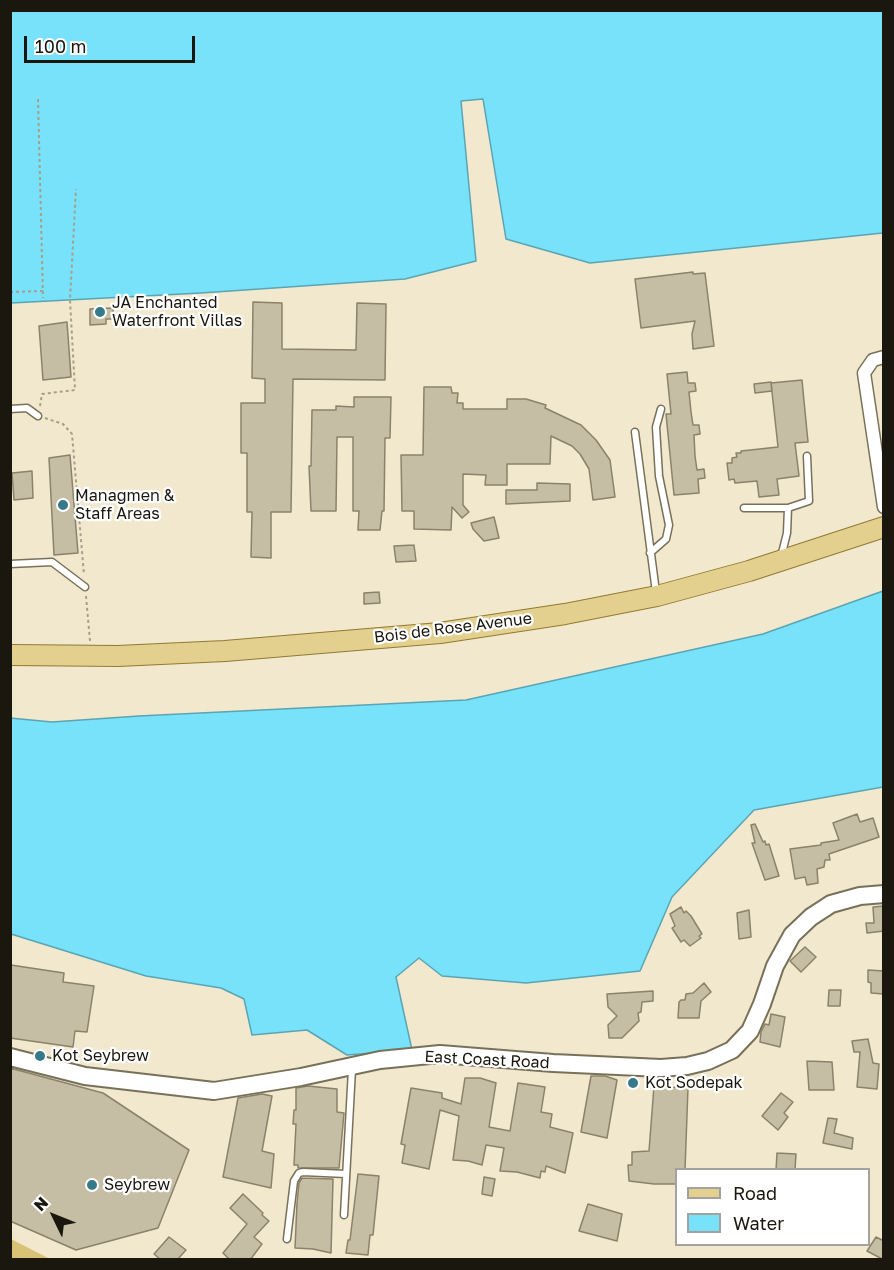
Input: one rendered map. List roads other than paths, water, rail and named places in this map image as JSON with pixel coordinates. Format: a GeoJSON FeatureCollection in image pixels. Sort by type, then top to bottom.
{"type":"FeatureCollection","features":[{"type":"Feature","properties":{"kind":"main road","name":"Bois de Rose Avenue"},"geometry":{"type":"LineString","coordinates":[[10,655],[91,656],[225,651],[440,633],[565,614],[657,596],[780,561],[884,527]]}},
{"type":"Feature","properties":{"kind":"main road","name":"East Coast Road"},"geometry":{"type":"LineString","coordinates":[[10,1057],[85,1076],[214,1091],[301,1077],[380,1060],[440,1054],[553,1063],[661,1068],[687,1066],[708,1061],[732,1050],[750,1031],[775,966],[792,935],[811,918],[831,904],[860,896],[884,894]]}},
{"type":"Feature","properties":{"kind":"street"},"geometry":{"type":"LineString","coordinates":[[884,357],[873,360],[864,373],[884,507]]}},
{"type":"Feature","properties":{"kind":"lane"},"geometry":{"type":"LineString","coordinates":[[10,410],[27,408],[38,416]]}},
{"type":"Feature","properties":{"kind":"lane"},"geometry":{"type":"LineString","coordinates":[[650,553],[666,539],[669,525],[659,476],[656,428],[661,409]]}},
{"type":"Feature","properties":{"kind":"lane"},"geometry":{"type":"LineString","coordinates":[[635,432],[657,596]]}},
{"type":"Feature","properties":{"kind":"lane"},"geometry":{"type":"LineString","coordinates":[[744,508],[788,508],[809,501],[807,456]]}},
{"type":"Feature","properties":{"kind":"lane"},"geometry":{"type":"LineString","coordinates":[[780,561],[787,533],[788,508]]}},
{"type":"Feature","properties":{"kind":"lane"},"geometry":{"type":"LineString","coordinates":[[10,564],[52,562],[85,587]]}},
{"type":"Feature","properties":{"kind":"lane"},"geometry":{"type":"LineString","coordinates":[[344,1215],[352,1066]]}},
{"type":"Feature","properties":{"kind":"lane"},"geometry":{"type":"LineString","coordinates":[[287,1239],[294,1181],[299,1173],[346,1174]]}},
{"type":"Feature","properties":{"kind":"water"},"geometry":{"type":"Polygon","coordinates":[[[10,11],[883,11],[883,233],[590,263],[506,239],[483,99],[461,101],[476,261],[405,279],[11,303],[10,11]]]}},
{"type":"Feature","properties":{"kind":"water"},"geometry":{"type":"Polygon","coordinates":[[[883,591],[883,787],[754,810],[672,897],[640,971],[526,983],[442,976],[419,958],[396,977],[412,1050],[347,1055],[307,1030],[252,1035],[244,999],[221,988],[146,976],[11,934],[10,718],[52,722],[466,700],[763,634],[883,591]]]}},
{"type":"Feature","properties":{"kind":"place","name":"JA Enchanted Waterfront Villas"},"geometry":{"type":"Point","coordinates":[100,312]}},
{"type":"Feature","properties":{"kind":"place","name":"Managmen & Staff Areas"},"geometry":{"type":"Point","coordinates":[63,505]}},
{"type":"Feature","properties":{"kind":"place","name":"Kot Seybrew"},"geometry":{"type":"Point","coordinates":[40,1056]}},
{"type":"Feature","properties":{"kind":"place","name":"Kot Sodepak"},"geometry":{"type":"Point","coordinates":[633,1083]}},
{"type":"Feature","properties":{"kind":"place","name":"Seybrew"},"geometry":{"type":"Point","coordinates":[92,1185]}}]}
